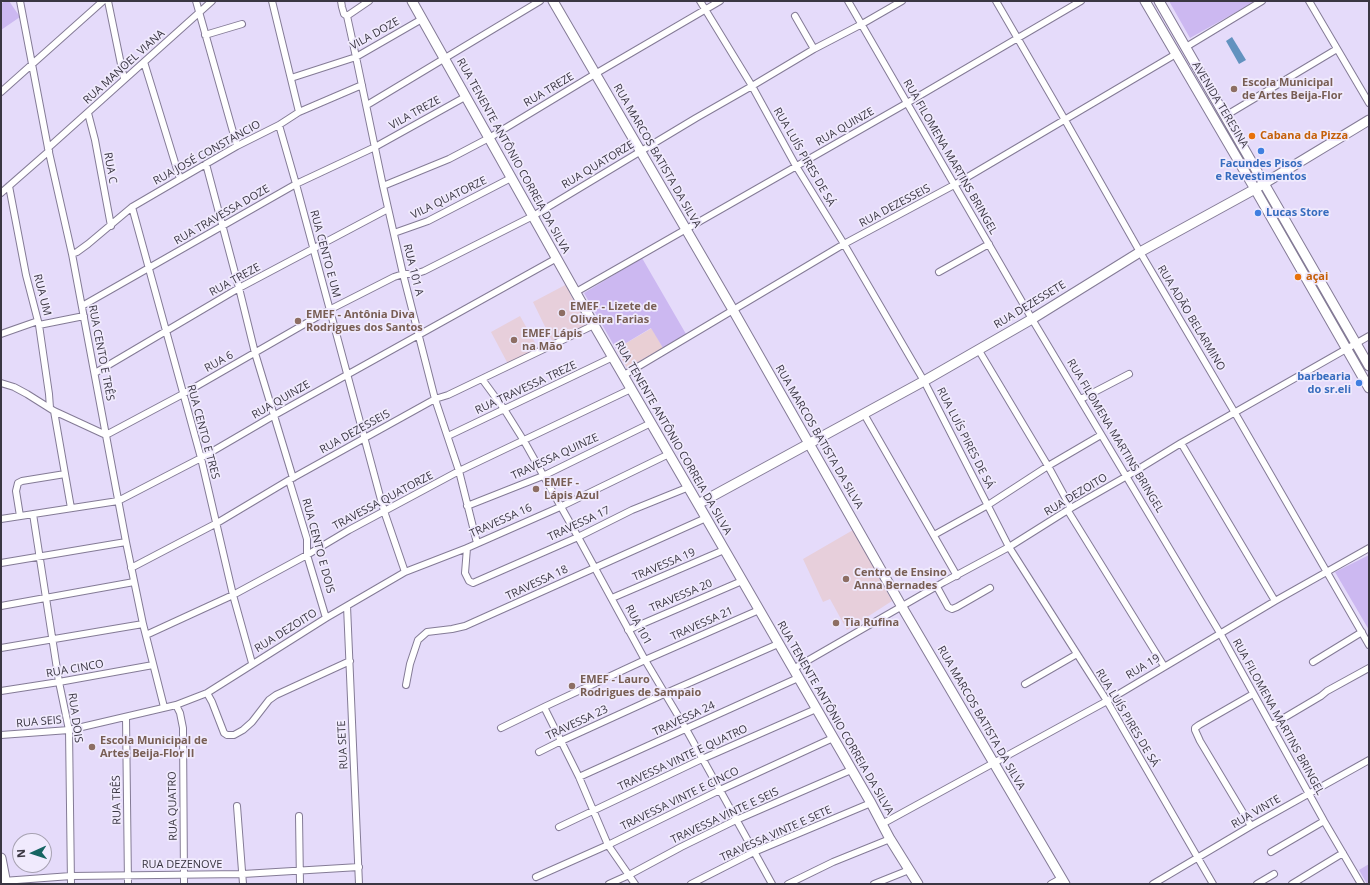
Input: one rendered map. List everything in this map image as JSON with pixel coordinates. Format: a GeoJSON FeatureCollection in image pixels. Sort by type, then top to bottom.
{"type":"FeatureCollection","features":[{"type":"Feature","properties":{"kind":"main road","name":"RUA TENENTE ANTÔNIO CORREIA DA SILVA"},"geometry":{"type":"LineString","coordinates":[[412,1],[594,325],[614,357],[651,424],[871,803],[890,839],[918,884]]}},
{"type":"Feature","properties":{"kind":"main road","name":"RUA MARCOS BATISTA DA SILVA"},"geometry":{"type":"LineString","coordinates":[[553,1],[733,310],[902,607],[1063,881]]}},
{"type":"Feature","properties":{"kind":"main road","name":"AVENIDA TERESINA"},"geometry":{"type":"LineString","coordinates":[[1145,1],[1369,388]]}},
{"type":"Feature","properties":{"kind":"main road","name":"AVENIDA TERESINA"},"geometry":{"type":"LineString","coordinates":[[1159,1],[1369,366]]}},
{"type":"Feature","properties":{"kind":"main road","name":"RUA DEZESSETE"},"geometry":{"type":"LineString","coordinates":[[698,504],[924,381],[1032,319],[1140,252],[1255,189],[1369,120]]}},
{"type":"Feature","properties":{"kind":"main road"},"geometry":{"type":"LineString","coordinates":[[1269,214],[1278,208]]}},
{"type":"Feature","properties":{"kind":"main road"},"geometry":{"type":"LineString","coordinates":[[1282,236],[1291,231]]}},
{"type":"Feature","properties":{"kind":"main road"},"geometry":{"type":"LineString","coordinates":[[1,858],[4,882]]}},
{"type":"Feature","properties":{"kind":"street","name":"RUA CENTO E TRÊS"},"geometry":{"type":"LineString","coordinates":[[20,1],[48,149],[72,254],[131,568],[143,624],[164,707]]}},
{"type":"Feature","properties":{"kind":"street"},"geometry":{"type":"LineString","coordinates":[[1,92],[32,66],[103,1]]}},
{"type":"Feature","properties":{"kind":"street"},"geometry":{"type":"LineString","coordinates":[[108,1],[124,79]]}},
{"type":"Feature","properties":{"kind":"street"},"geometry":{"type":"LineString","coordinates":[[196,1],[237,146]]}},
{"type":"Feature","properties":{"kind":"street","name":"RUA MANOEL VIANA"},"geometry":{"type":"LineString","coordinates":[[1,193],[124,79],[212,1]]}},
{"type":"Feature","properties":{"kind":"street"},"geometry":{"type":"LineString","coordinates":[[272,1],[299,112]]}},
{"type":"Feature","properties":{"kind":"street","name":"RUA 101 A"},"geometry":{"type":"LineString","coordinates":[[342,1],[344,14],[347,16],[367,105],[383,186],[403,274],[420,334],[435,399],[459,471],[477,543]]}},
{"type":"Feature","properties":{"kind":"street"},"geometry":{"type":"LineString","coordinates":[[347,16],[369,1]]}},
{"type":"Feature","properties":{"kind":"street"},"geometry":{"type":"LineString","coordinates":[[367,105],[540,1]]}},
{"type":"Feature","properties":{"kind":"street","name":"RUA LUÍS PIRES DE SÁ"},"geometry":{"type":"LineString","coordinates":[[700,1],[752,86],[796,166],[844,244],[924,381],[1009,547],[1106,701],[1213,884]]}},
{"type":"Feature","properties":{"kind":"street","name":"RUA TREZE"},"geometry":{"type":"LineString","coordinates":[[383,186],[449,159],[489,138],[720,1]]}},
{"type":"Feature","properties":{"kind":"street","name":"RUA FILOMENA MARTINS BRINGEL"},"geometry":{"type":"LineString","coordinates":[[848,1],[1032,319],[1220,633],[1310,793],[1324,821],[1361,884]]}},
{"type":"Feature","properties":{"kind":"street","name":"RUA QUATORZE"},"geometry":{"type":"LineString","coordinates":[[403,274],[415,274],[424,271],[533,216],[814,49],[902,1]]}},
{"type":"Feature","properties":{"kind":"street","name":"RUA ADÃO BELARMINO"},"geometry":{"type":"LineString","coordinates":[[996,1],[1369,645]]}},
{"type":"Feature","properties":{"kind":"street","name":"RUA QUINZE"},"geometry":{"type":"LineString","coordinates":[[576,292],[907,103],[1081,1]]}},
{"type":"Feature","properties":{"kind":"street"},"geometry":{"type":"LineString","coordinates":[[1186,47],[1262,1]]}},
{"type":"Feature","properties":{"kind":"street"},"geometry":{"type":"LineString","coordinates":[[1309,1],[1369,104]]}},
{"type":"Feature","properties":{"kind":"street"},"geometry":{"type":"LineString","coordinates":[[795,16],[814,49]]}},
{"type":"Feature","properties":{"kind":"street","name":"VILA DOZE"},"geometry":{"type":"LineString","coordinates":[[291,78],[356,57],[422,19]]}},
{"type":"Feature","properties":{"kind":"street"},"geometry":{"type":"LineString","coordinates":[[205,35],[242,24]]}},
{"type":"Feature","properties":{"kind":"street"},"geometry":{"type":"LineString","coordinates":[[1225,116],[1337,49]]}},
{"type":"Feature","properties":{"kind":"street","name":"RUA DEZESSEIS"},"geometry":{"type":"LineString","coordinates":[[624,375],[844,244],[954,185],[1176,54]]}},
{"type":"Feature","properties":{"kind":"street"},"geometry":{"type":"LineString","coordinates":[[144,62],[180,179]]}},
{"type":"Feature","properties":{"kind":"street","name":"RUA JOSÉ CONSTANCIO"},"geometry":{"type":"LineString","coordinates":[[72,254],[77,252],[111,226],[132,207],[180,179],[237,146],[279,125],[299,112],[362,85]]}},
{"type":"Feature","properties":{"kind":"street","name":"VILA TREZE"},"geometry":{"type":"LineString","coordinates":[[375,147],[465,97]]}},
{"type":"Feature","properties":{"kind":"street","name":"RUA C"},"geometry":{"type":"LineString","coordinates":[[88,113],[95,140],[111,226]]}},
{"type":"Feature","properties":{"kind":"street","name":"RUA CENTO E UM"},"geometry":{"type":"LineString","coordinates":[[279,125],[314,249],[329,310],[384,511],[405,572]]}},
{"type":"Feature","properties":{"kind":"street","name":"RUA TRAVESSA DOZE"},"geometry":{"type":"LineString","coordinates":[[82,306],[296,184],[375,147]]}},
{"type":"Feature","properties":{"kind":"street","name":"RUA CENTO E DOIS"},"geometry":{"type":"LineString","coordinates":[[206,164],[255,353],[307,539],[307,554],[318,586],[326,618]]}},
{"type":"Feature","properties":{"kind":"street","name":"VILA QUATORZE"},"geometry":{"type":"LineString","coordinates":[[394,233],[428,221],[511,178]]}},
{"type":"Feature","properties":{"kind":"street","name":"RUA UM"},"geometry":{"type":"LineString","coordinates":[[9,186],[26,275],[38,323],[49,394],[71,508]]}},
{"type":"Feature","properties":{"kind":"street","name":"RUA CENTO E TRES"},"geometry":{"type":"LineString","coordinates":[[132,207],[201,458],[233,595],[252,663]]}},
{"type":"Feature","properties":{"kind":"street","name":"RUA TREZE"},"geometry":{"type":"LineString","coordinates":[[95,374],[239,288],[388,209]]}},
{"type":"Feature","properties":{"kind":"street"},"geometry":{"type":"LineString","coordinates":[[939,272],[989,244]]}},
{"type":"Feature","properties":{"kind":"street","name":"RUA QUINZE"},"geometry":{"type":"LineString","coordinates":[[1,519],[118,501],[201,458],[347,374],[557,258]]}},
{"type":"Feature","properties":{"kind":"street","name":"RUA 6"},"geometry":{"type":"LineString","coordinates":[[106,435],[183,394],[329,310],[394,277],[403,274]]}},
{"type":"Feature","properties":{"kind":"street"},"geometry":{"type":"LineString","coordinates":[[1,334],[38,323],[84,316]]}},
{"type":"Feature","properties":{"kind":"street","name":"RUA DEZESSEIS"},"geometry":{"type":"LineString","coordinates":[[131,568],[217,523],[291,479],[435,399],[448,395],[594,325]]}},
{"type":"Feature","properties":{"kind":"street","name":"RUA DEZOITO"},"geometry":{"type":"LineString","coordinates":[[795,673],[902,607],[1009,547],[1181,443],[1369,336]]}},
{"type":"Feature","properties":{"kind":"street"},"geometry":{"type":"LineString","coordinates":[[978,349],[1048,466],[1070,509],[1164,666]]}},
{"type":"Feature","properties":{"kind":"street","name":"RUA TRAVESSA TREZE"},"geometry":{"type":"LineString","coordinates":[[448,436],[614,357]]}},
{"type":"Feature","properties":{"kind":"street"},"geometry":{"type":"LineString","coordinates":[[1081,399],[1129,374]]}},
{"type":"Feature","properties":{"kind":"street","name":"RUA 101"},"geometry":{"type":"LineString","coordinates":[[482,379],[504,409],[524,441],[578,536],[628,630],[664,694],[686,729],[772,884]]}},
{"type":"Feature","properties":{"kind":"street"},"geometry":{"type":"LineString","coordinates":[[1,383],[14,387],[28,394],[52,410],[106,435]]}},
{"type":"Feature","properties":{"kind":"street","name":"TRAVESSA QUATORZE"},"geometry":{"type":"LineString","coordinates":[[146,635],[233,595],[459,471],[631,389]]}},
{"type":"Feature","properties":{"kind":"street"},"geometry":{"type":"LineString","coordinates":[[864,414],[957,576]]}},
{"type":"Feature","properties":{"kind":"street","name":"TRAVESSA QUINZE"},"geometry":{"type":"LineString","coordinates":[[467,506],[543,476],[651,424]]}},
{"type":"Feature","properties":{"kind":"street"},"geometry":{"type":"LineString","coordinates":[[934,534],[988,505],[1048,466],[1101,435]]}},
{"type":"Feature","properties":{"kind":"street"},"geometry":{"type":"LineString","coordinates":[[1181,443],[1275,601]]}},
{"type":"Feature","properties":{"kind":"street","name":"TRAVESSA 16"},"geometry":{"type":"LineString","coordinates":[[405,572],[467,548],[669,454]]}},
{"type":"Feature","properties":{"kind":"street"},"geometry":{"type":"LineString","coordinates":[[20,516],[16,491],[18,484],[65,474]]}},
{"type":"Feature","properties":{"kind":"street","name":"TRAVESSA 17"},"geometry":{"type":"LineString","coordinates":[[467,548],[466,577],[473,583],[478,582],[632,510],[688,487]]}},
{"type":"Feature","properties":{"kind":"street","name":"RUA DOIS"},"geometry":{"type":"LineString","coordinates":[[33,514],[69,730],[71,884]]}},
{"type":"Feature","properties":{"kind":"street","name":"TRAVESSA 18"},"geometry":{"type":"LineString","coordinates":[[406,685],[412,657],[421,635],[427,632],[465,626],[706,518]]}},
{"type":"Feature","properties":{"kind":"street"},"geometry":{"type":"LineString","coordinates":[[1,563],[126,542]]}},
{"type":"Feature","properties":{"kind":"street","name":"RUA 19"},"geometry":{"type":"LineString","coordinates":[[882,824],[1106,701],[1275,601],[1369,548]]}},
{"type":"Feature","properties":{"kind":"street","name":"TRAVESSA 19"},"geometry":{"type":"LineString","coordinates":[[612,598],[724,550]]}},
{"type":"Feature","properties":{"kind":"street","name":"RUA DEZOITO"},"geometry":{"type":"LineString","coordinates":[[164,707],[176,705],[207,693],[252,663],[405,572]]}},
{"type":"Feature","properties":{"kind":"street","name":"TRAVESSA 20"},"geometry":{"type":"LineString","coordinates":[[628,630],[742,581]]}},
{"type":"Feature","properties":{"kind":"street"},"geometry":{"type":"LineString","coordinates":[[1,606],[134,582]]}},
{"type":"Feature","properties":{"kind":"street"},"geometry":{"type":"LineString","coordinates":[[937,587],[948,607],[952,609],[990,588]]}},
{"type":"Feature","properties":{"kind":"street","name":"RUA SETE"},"geometry":{"type":"LineString","coordinates":[[347,606],[359,884]]}},
{"type":"Feature","properties":{"kind":"street","name":"TRAVESSA 21"},"geometry":{"type":"LineString","coordinates":[[501,728],[645,660],[759,610]]}},
{"type":"Feature","properties":{"kind":"street"},"geometry":{"type":"LineString","coordinates":[[1,648],[143,624]]}},
{"type":"Feature","properties":{"kind":"street"},"geometry":{"type":"LineString","coordinates":[[1313,662],[1362,632]]}},
{"type":"Feature","properties":{"kind":"street","name":"TRAVESSA 23"},"geometry":{"type":"LineString","coordinates":[[539,752],[664,694],[778,644]]}},
{"type":"Feature","properties":{"kind":"street"},"geometry":{"type":"LineString","coordinates":[[1025,684],[1077,654]]}},
{"type":"Feature","properties":{"kind":"street"},"geometry":{"type":"LineString","coordinates":[[207,693],[224,733],[227,735],[234,735],[243,730],[258,716],[269,700],[276,695],[350,661]]}},
{"type":"Feature","properties":{"kind":"street","name":"RUA CINCO"},"geometry":{"type":"LineString","coordinates":[[1,691],[153,665]]}},
{"type":"Feature","properties":{"kind":"street"},"geometry":{"type":"LineString","coordinates":[[1272,725],[1327,691],[1369,668]]}},
{"type":"Feature","properties":{"kind":"street","name":"TRAVESSA 24"},"geometry":{"type":"LineString","coordinates":[[579,778],[686,729],[795,673]]}},
{"type":"Feature","properties":{"kind":"street"},"geometry":{"type":"LineString","coordinates":[[1251,826],[1200,741],[1196,728],[1253,694]]}},
{"type":"Feature","properties":{"kind":"street","name":"RUA QUATRO"},"geometry":{"type":"LineString","coordinates":[[176,705],[180,712],[183,728],[184,884]]}},
{"type":"Feature","properties":{"kind":"street","name":"RUA SEIS"},"geometry":{"type":"LineString","coordinates":[[1,735],[69,730],[164,707]]}},
{"type":"Feature","properties":{"kind":"street"},"geometry":{"type":"LineString","coordinates":[[544,707],[579,778],[608,845],[635,884]]}},
{"type":"Feature","properties":{"kind":"street","name":"TRAVESSA VINTE E QUATRO"},"geometry":{"type":"LineString","coordinates":[[559,827],[702,759],[816,709]]}},
{"type":"Feature","properties":{"kind":"street","name":"RUA TRÊS"},"geometry":{"type":"LineString","coordinates":[[126,717],[128,884]]}},
{"type":"Feature","properties":{"kind":"street","name":"TRAVESSA VINTE E CINCO"},"geometry":{"type":"LineString","coordinates":[[536,877],[608,845],[720,790],[833,738]]}},
{"type":"Feature","properties":{"kind":"street","name":"RUA VINTE"},"geometry":{"type":"LineString","coordinates":[[1153,884],[1251,826],[1369,760]]}},
{"type":"Feature","properties":{"kind":"street","name":"TRAVESSA VINTE E SEIS"},"geometry":{"type":"LineString","coordinates":[[609,884],[736,820],[851,770]]}},
{"type":"Feature","properties":{"kind":"street","name":"TRAVESSA VINTE E SETE"},"geometry":{"type":"LineString","coordinates":[[691,884],[754,852],[871,803]]}},
{"type":"Feature","properties":{"kind":"street"},"geometry":{"type":"LineString","coordinates":[[237,806],[243,884]]}},
{"type":"Feature","properties":{"kind":"street"},"geometry":{"type":"LineString","coordinates":[[299,816],[300,884]]}},
{"type":"Feature","properties":{"kind":"street"},"geometry":{"type":"LineString","coordinates":[[1271,852],[1324,821]]}},
{"type":"Feature","properties":{"kind":"street"},"geometry":{"type":"LineString","coordinates":[[788,884],[833,862],[890,839]]}},
{"type":"Feature","properties":{"kind":"street"},"geometry":{"type":"LineString","coordinates":[[1292,884],[1343,853]]}},
{"type":"Feature","properties":{"kind":"street","name":"RUA DEZENOVE"},"geometry":{"type":"LineString","coordinates":[[4,882],[71,876],[243,874],[359,867]]}},
{"type":"Feature","properties":{"kind":"street"},"geometry":{"type":"LineString","coordinates":[[874,884],[909,870]]}},
{"type":"Feature","properties":{"kind":"street"},"geometry":{"type":"LineString","coordinates":[[1257,884],[1274,874]]}},
{"type":"Feature","properties":{"kind":"street"},"geometry":{"type":"LineString","coordinates":[[1051,884],[1063,881]]}},
{"type":"Feature","properties":{"kind":"shaded area"},"geometry":{"type":"Polygon","coordinates":[[[5,1],[9,1],[20,17],[1,30],[1,4],[5,1]]]}},
{"type":"Feature","properties":{"kind":"shaded area"},"geometry":{"type":"Polygon","coordinates":[[[1169,1],[1256,1],[1190,38],[1169,1]]]}},
{"type":"Feature","properties":{"kind":"shaded area"},"geometry":{"type":"Polygon","coordinates":[[[642,258],[686,334],[663,348],[651,328],[616,349],[584,293],[642,258]]]}},
{"type":"Feature","properties":{"kind":"shaded area","name":"EMEF - Lizete de Oliveira Farias"},"geometry":{"type":"Polygon","coordinates":[[[569,283],[571,287],[570,294],[574,301],[580,302],[591,324],[553,343],[533,302],[569,283]]]}},
{"type":"Feature","properties":{"kind":"shaded area","name":"EMEF Lápis na Mão"},"geometry":{"type":"Polygon","coordinates":[[[520,316],[538,348],[508,364],[491,332],[520,316]]]}},
{"type":"Feature","properties":{"kind":"shaded area"},"geometry":{"type":"Polygon","coordinates":[[[652,328],[663,348],[627,368],[616,349],[652,328]]]}},
{"type":"Feature","properties":{"kind":"shaded area","name":"Centro de Ensino Anna Bernades"},"geometry":{"type":"Polygon","coordinates":[[[853,530],[892,601],[847,630],[830,599],[823,602],[803,559],[853,530]]]}},
{"type":"Feature","properties":{"kind":"shaded area"},"geometry":{"type":"Polygon","coordinates":[[[1369,555],[1369,630],[1335,572],[1369,555]]]}},
{"type":"Feature","properties":{"kind":"shaded area"},"geometry":{"type":"Polygon","coordinates":[[[1369,864],[1369,884],[1367,884],[1359,870],[1369,864]]]}},
{"type":"Feature","properties":{"kind":"water"},"geometry":{"type":"Polygon","coordinates":[[[1232,37],[1246,60],[1239,64],[1226,41],[1232,37]]]}},
{"type":"Feature","properties":{"kind":"place","name":"Escola Municipal de Artes Beija-Flor"},"geometry":{"type":"Point","coordinates":[1234,89]}},
{"type":"Feature","properties":{"kind":"place","name":"Cabana da Pizza"},"geometry":{"type":"Point","coordinates":[1252,136]}},
{"type":"Feature","properties":{"kind":"place","name":"Facundes Pisos e Revestimentos"},"geometry":{"type":"Point","coordinates":[1261,151]}},
{"type":"Feature","properties":{"kind":"place","name":"Lucas Store"},"geometry":{"type":"Point","coordinates":[1258,213]}},
{"type":"Feature","properties":{"kind":"place","name":"açai"},"geometry":{"type":"Point","coordinates":[1298,277]}},
{"type":"Feature","properties":{"kind":"place","name":"EMEF - Lizete de Oliveira Farias"},"geometry":{"type":"Point","coordinates":[562,313]}},
{"type":"Feature","properties":{"kind":"place","name":"EMEF - Antônia Diva Rodrigues dos Santos"},"geometry":{"type":"Point","coordinates":[298,321]}},
{"type":"Feature","properties":{"kind":"place","name":"EMEF Lápis na Mão"},"geometry":{"type":"Point","coordinates":[514,340]}},
{"type":"Feature","properties":{"kind":"place","name":"barbearia do sr.eli"},"geometry":{"type":"Point","coordinates":[1359,383]}},
{"type":"Feature","properties":{"kind":"place","name":"EMEF - Lápis Azul"},"geometry":{"type":"Point","coordinates":[536,489]}},
{"type":"Feature","properties":{"kind":"place","name":"Centro de Ensino Anna Bernades"},"geometry":{"type":"Point","coordinates":[846,579]}},
{"type":"Feature","properties":{"kind":"place","name":"Tia Rufina"},"geometry":{"type":"Point","coordinates":[836,623]}},
{"type":"Feature","properties":{"kind":"place","name":"EMEF - Lauro Rodrigues de Sampaio"},"geometry":{"type":"Point","coordinates":[572,686]}},
{"type":"Feature","properties":{"kind":"place","name":"Escola Municipal de Artes Beija-Flor II"},"geometry":{"type":"Point","coordinates":[92,747]}}]}
